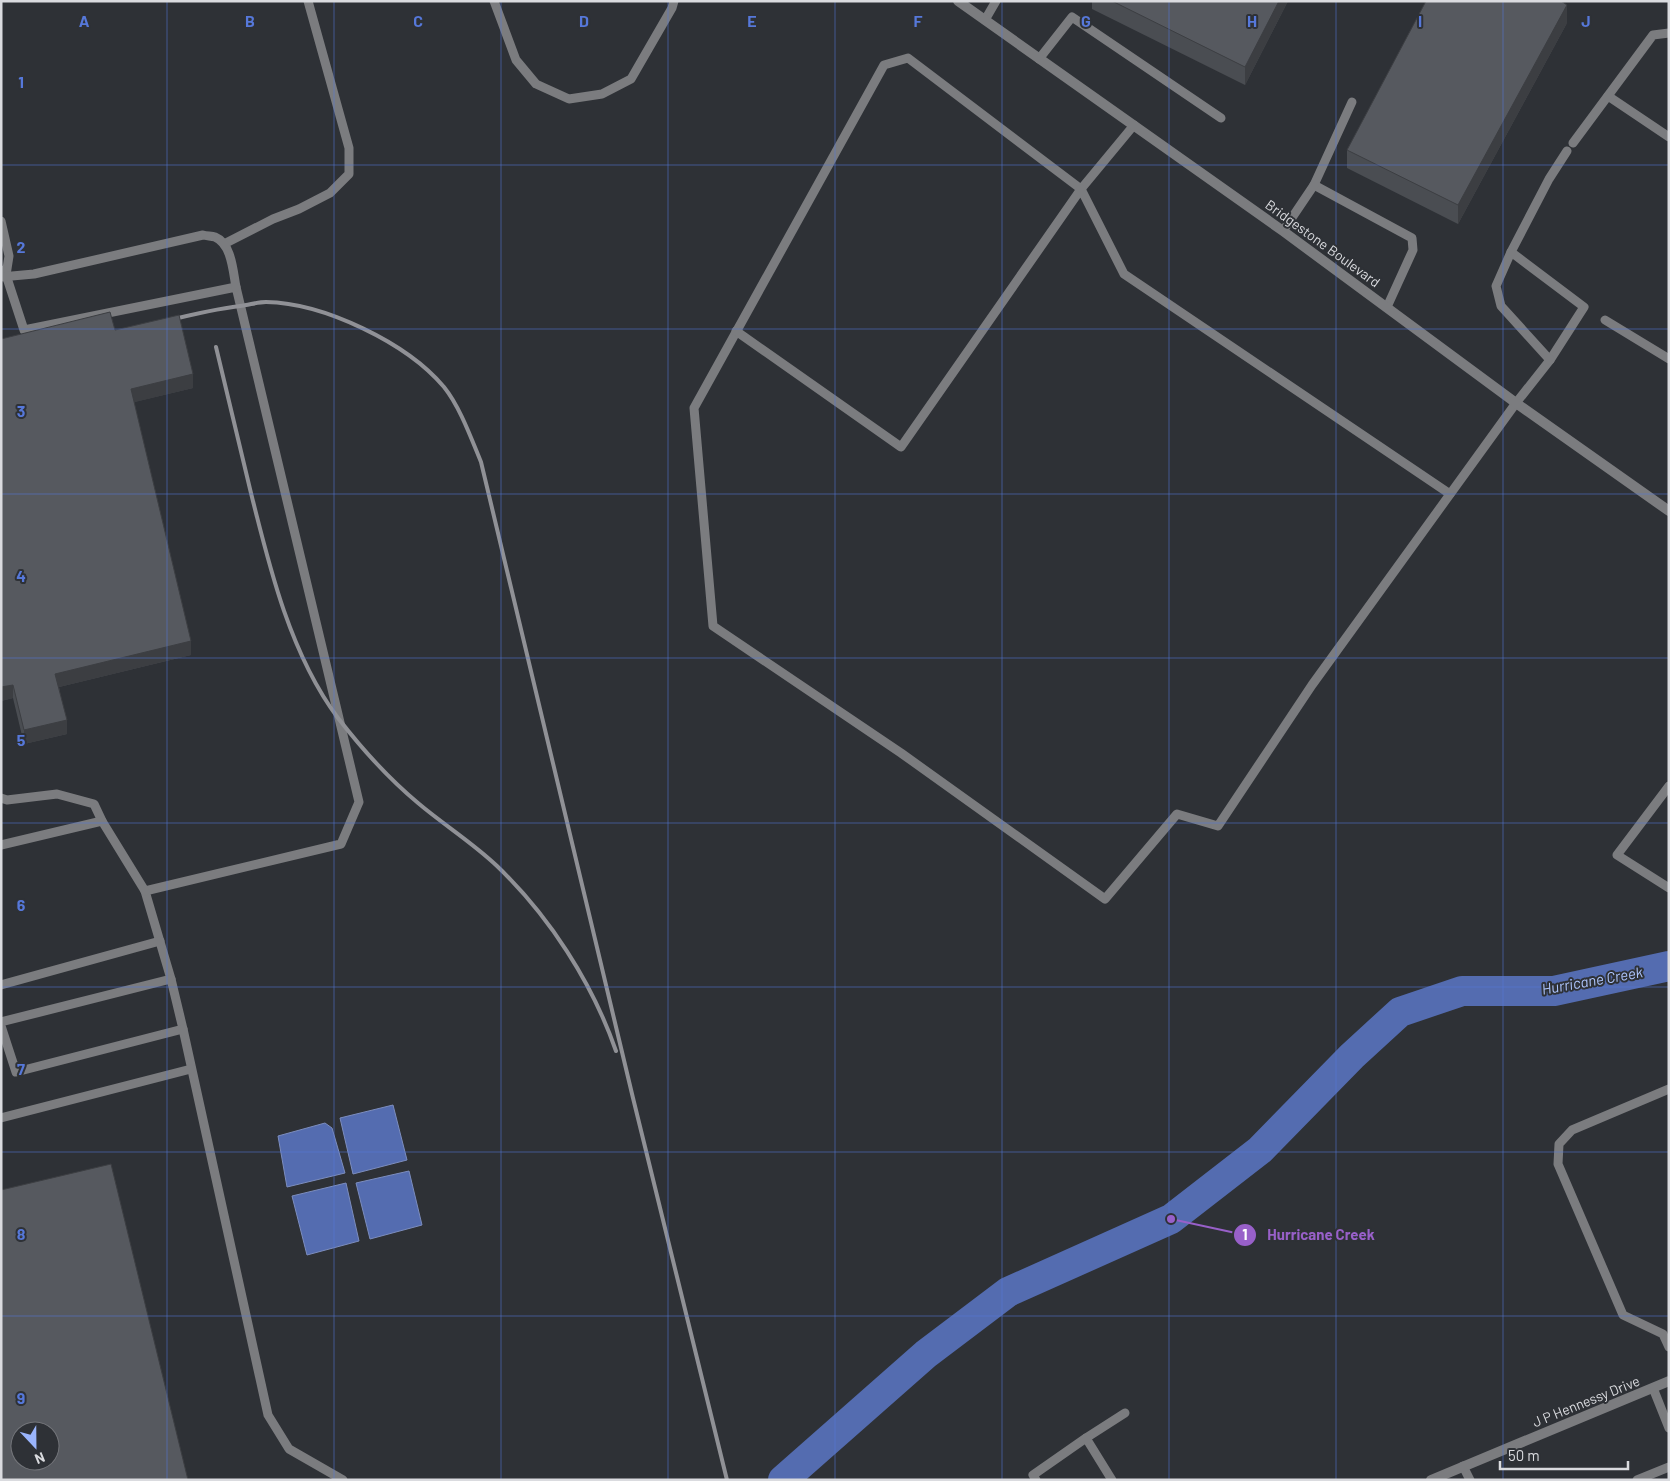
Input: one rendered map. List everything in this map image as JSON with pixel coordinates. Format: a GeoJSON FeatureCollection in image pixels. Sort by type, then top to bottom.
{"type":"FeatureCollection","features":[{"type":"Feature","properties":{"kind":"street","name":"Bridgestone Boulevard"},"geometry":{"type":"LineString","coordinates":[[958,1],[1284,231],[1516,403],[1669,511]]}},
{"type":"Feature","properties":{"kind":"street","name":"J P Hennessy Drive"},"geometry":{"type":"LineString","coordinates":[[1431,1480],[1669,1382]]}},
{"type":"Feature","properties":{"kind":"lane"},"geometry":{"type":"LineString","coordinates":[[224,244],[274,218],[299,209],[330,193],[349,174],[349,148],[308,1]]}},
{"type":"Feature","properties":{"kind":"lane"},"geometry":{"type":"LineString","coordinates":[[494,1],[516,60],[536,84],[569,99],[602,94],[631,79],[672,8],[674,1]]}},
{"type":"Feature","properties":{"kind":"lane"},"geometry":{"type":"LineString","coordinates":[[985,20],[996,1]]}},
{"type":"Feature","properties":{"kind":"lane"},"geometry":{"type":"LineString","coordinates":[[1040,59],[1072,17],[1221,118]]}},
{"type":"Feature","properties":{"kind":"lane"},"geometry":{"type":"LineString","coordinates":[[1550,360],[1501,306],[1496,286],[1511,252],[1550,179],[1570,147],[1652,36],[1669,34]]}},
{"type":"Feature","properties":{"kind":"lane"},"geometry":{"type":"LineString","coordinates":[[1450,494],[1124,274],[1081,189],[908,58],[884,65],[694,408],[713,626],[901,753],[1105,899],[1177,814],[1218,826],[1312,685],[1516,403],[1550,360],[1584,307],[1511,252]]}},
{"type":"Feature","properties":{"kind":"lane"},"geometry":{"type":"LineString","coordinates":[[1608,96],[1669,137]]}},
{"type":"Feature","properties":{"kind":"lane"},"geometry":{"type":"LineString","coordinates":[[1284,231],[1314,184],[1352,102]]}},
{"type":"Feature","properties":{"kind":"lane"},"geometry":{"type":"LineString","coordinates":[[736,331],[901,447],[1081,189],[1134,125]]}},
{"type":"Feature","properties":{"kind":"lane"},"geometry":{"type":"LineString","coordinates":[[1314,184],[1412,238],[1413,250],[1386,307]]}},
{"type":"Feature","properties":{"kind":"lane"},"geometry":{"type":"LineString","coordinates":[[1,221],[9,256],[3,274],[24,330],[236,287]]}},
{"type":"Feature","properties":{"kind":"lane"},"geometry":{"type":"LineString","coordinates":[[3,274],[34,274],[203,235],[214,237],[224,244],[232,266],[359,802],[340,844],[145,891]]}},
{"type":"Feature","properties":{"kind":"lane"},"geometry":{"type":"LineString","coordinates":[[1605,320],[1669,359]]}},
{"type":"Feature","properties":{"kind":"lane"},"geometry":{"type":"LineString","coordinates":[[1669,786],[1617,855],[1669,888]]}},
{"type":"Feature","properties":{"kind":"lane"},"geometry":{"type":"LineString","coordinates":[[1,798],[7,800],[57,794],[94,804],[102,822],[145,891],[171,979],[183,1029],[268,1415],[289,1449],[344,1480]]}},
{"type":"Feature","properties":{"kind":"lane"},"geometry":{"type":"LineString","coordinates":[[1,845],[102,822]]}},
{"type":"Feature","properties":{"kind":"lane"},"geometry":{"type":"LineString","coordinates":[[1,985],[160,942]]}},
{"type":"Feature","properties":{"kind":"lane"},"geometry":{"type":"LineString","coordinates":[[171,979],[1,1024],[16,1072],[183,1029]]}},
{"type":"Feature","properties":{"kind":"lane"},"geometry":{"type":"LineString","coordinates":[[1,1118],[191,1068]]}},
{"type":"Feature","properties":{"kind":"lane"},"geometry":{"type":"LineString","coordinates":[[1669,1089],[1572,1130],[1559,1144],[1558,1164],[1623,1315],[1663,1334],[1669,1347]]}},
{"type":"Feature","properties":{"kind":"lane"},"geometry":{"type":"LineString","coordinates":[[1653,1388],[1669,1428]]}},
{"type":"Feature","properties":{"kind":"lane"},"geometry":{"type":"LineString","coordinates":[[1036,1480],[1033,1475],[1086,1438],[1125,1414]]}},
{"type":"Feature","properties":{"kind":"lane"},"geometry":{"type":"LineString","coordinates":[[1086,1438],[1112,1480]]}},
{"type":"Feature","properties":{"kind":"lane"},"geometry":{"type":"LineString","coordinates":[[1463,1466],[1470,1480]]}},
{"type":"Feature","properties":{"kind":"lane"},"geometry":{"type":"LineString","coordinates":[[1637,1480],[1669,1467]]}},
{"type":"Feature","properties":{"kind":"water"},"geometry":{"type":"Polygon","coordinates":[[[393,1105],[407,1160],[353,1174],[340,1118],[393,1105]]]}},
{"type":"Feature","properties":{"kind":"water"},"geometry":{"type":"Polygon","coordinates":[[[325,1123],[332,1128],[345,1173],[287,1187],[278,1136],[325,1123]]]}},
{"type":"Feature","properties":{"kind":"water"},"geometry":{"type":"Polygon","coordinates":[[[409,1171],[422,1225],[370,1239],[356,1183],[409,1171]]]}},
{"type":"Feature","properties":{"kind":"water"},"geometry":{"type":"Polygon","coordinates":[[[346,1183],[359,1241],[307,1255],[292,1196],[346,1183]]]}},
{"type":"Feature","properties":{"kind":"building"},"geometry":{"type":"Polygon","coordinates":[[[1112,1],[1279,1],[1245,67],[1112,1]]]}},
{"type":"Feature","properties":{"kind":"building"},"geometry":{"type":"Polygon","coordinates":[[[1426,1],[1561,1],[1567,5],[1458,205],[1347,150],[1426,1]]]}},
{"type":"Feature","properties":{"kind":"building"},"geometry":{"type":"Polygon","coordinates":[[[110,312],[115,330],[179,315],[193,374],[131,389],[191,641],[55,674],[67,720],[24,730],[13,685],[1,687],[1,339],[110,312]]]}},
{"type":"Feature","properties":{"kind":"building"},"geometry":{"type":"Polygon","coordinates":[[[111,1164],[188,1480],[1,1480],[1,1190],[111,1164]]]}},
{"type":"Feature","properties":{"kind":"waterway","name":"Hurricane Creek"},"geometry":{"type":"LineString","coordinates":[[783,1480],[926,1354],[1008,1292],[1171,1219],[1260,1150],[1352,1056],[1400,1012],[1462,991],[1554,991],[1669,966]]}},
{"type":"Feature","properties":{"kind":"railway"},"geometry":{"type":"LineString","coordinates":[[166,321],[212,310],[263,302],[289,304],[313,310],[363,328],[409,355],[444,387],[460,413],[481,462],[633,1098],[727,1480]]}},
{"type":"Feature","properties":{"kind":"railway"},"geometry":{"type":"LineString","coordinates":[[216,347],[257,518],[283,608],[294,638],[321,693],[347,730],[386,773],[418,803],[497,866],[534,906],[582,975],[595,1000],[616,1051]]}},
{"type":"Feature","properties":{"kind":"place","name":"Hurricane Creek"},"geometry":{"type":"Point","coordinates":[1171,1219]}}]}
